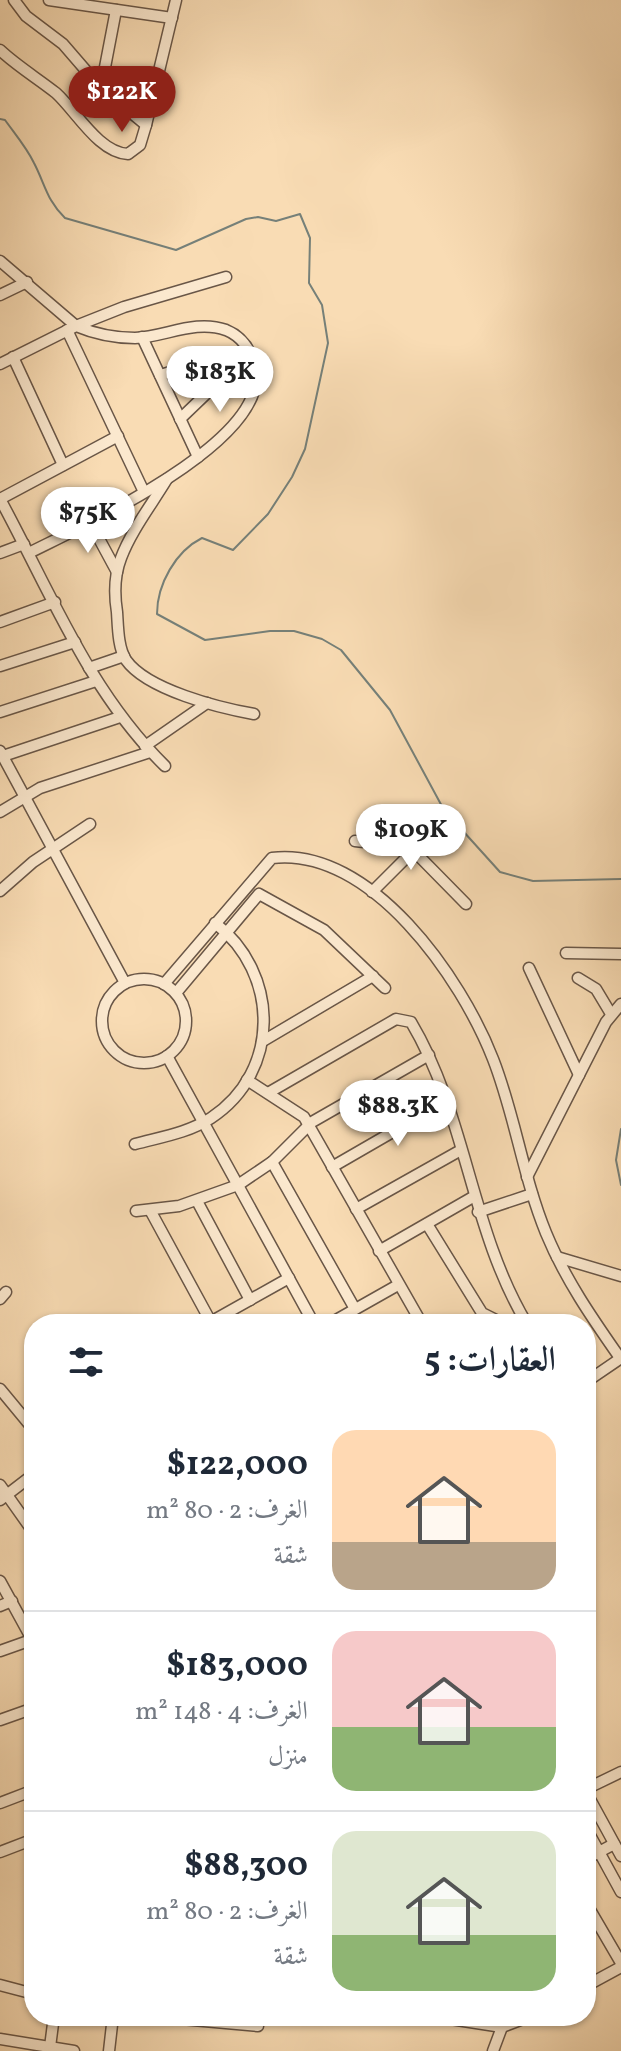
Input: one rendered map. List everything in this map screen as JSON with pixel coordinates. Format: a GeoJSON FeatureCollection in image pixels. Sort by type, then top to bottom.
{"type":"FeatureCollection","features":[{"type":"Feature","properties":{"kind":"street"},"geometry":{"type":"LineString","coordinates":[[14,0],[26,16],[63,44],[101,88],[146,125]]}},
{"type":"Feature","properties":{"kind":"street"},"geometry":{"type":"LineString","coordinates":[[49,0],[172,18]]}},
{"type":"Feature","properties":{"kind":"street"},"geometry":{"type":"LineString","coordinates":[[0,50],[59,96],[98,137],[119,152],[128,154],[137,149],[146,125],[176,0]]}},
{"type":"Feature","properties":{"kind":"street"},"geometry":{"type":"LineString","coordinates":[[101,88],[116,10]]}},
{"type":"Feature","properties":{"kind":"street"},"geometry":{"type":"LineString","coordinates":[[0,261],[27,282],[71,328],[144,492]]}},
{"type":"Feature","properties":{"kind":"street"},"geometry":{"type":"LineString","coordinates":[[0,364],[71,328],[124,307],[226,277]]}},
{"type":"Feature","properties":{"kind":"street"},"geometry":{"type":"LineString","coordinates":[[0,295],[27,282]]}},
{"type":"Feature","properties":{"kind":"street"},"geometry":{"type":"LineString","coordinates":[[0,553],[27,548],[90,522],[144,492],[198,457],[222,437],[249,405],[257,377],[252,356],[243,341],[226,330],[202,327],[142,337],[95,334],[71,328]]}},
{"type":"Feature","properties":{"kind":"street"},"geometry":{"type":"LineString","coordinates":[[142,337],[198,457]]}},
{"type":"Feature","properties":{"kind":"street"},"geometry":{"type":"LineString","coordinates":[[13,357],[63,465]]}},
{"type":"Feature","properties":{"kind":"street"},"geometry":{"type":"LineString","coordinates":[[160,375],[196,366],[216,372],[205,395],[180,419]]}},
{"type":"Feature","properties":{"kind":"street"},"geometry":{"type":"LineString","coordinates":[[118,436],[0,499],[96,681],[120,717],[165,766]]}},
{"type":"Feature","properties":{"kind":"street"},"geometry":{"type":"LineString","coordinates":[[168,477],[121,556],[117,572],[114,589],[124,656],[141,673],[207,703],[254,714]]}},
{"type":"Feature","properties":{"kind":"street"},"geometry":{"type":"LineString","coordinates":[[90,522],[117,572]]}},
{"type":"Feature","properties":{"kind":"street"},"geometry":{"type":"LineString","coordinates":[[0,622],[55,602]]}},
{"type":"Feature","properties":{"kind":"street"},"geometry":{"type":"LineString","coordinates":[[0,666],[75,642]]}},
{"type":"Feature","properties":{"kind":"street"},"geometry":{"type":"LineString","coordinates":[[89,668],[124,656]]}},
{"type":"Feature","properties":{"kind":"street"},"geometry":{"type":"LineString","coordinates":[[0,712],[96,681]]}},
{"type":"Feature","properties":{"kind":"street"},"geometry":{"type":"LineString","coordinates":[[0,812],[24,796],[148,749],[207,703]]}},
{"type":"Feature","properties":{"kind":"street"},"geometry":{"type":"LineString","coordinates":[[120,717],[2,757],[125,983]]}},
{"type":"Feature","properties":{"kind":"street"},"geometry":{"type":"LineString","coordinates":[[0,891],[53,847],[90,824]]}},
{"type":"Feature","properties":{"kind":"street"},"geometry":{"type":"LineString","coordinates":[[355,841],[404,845],[414,850],[466,904]]}},
{"type":"Feature","properties":{"kind":"street"},"geometry":{"type":"LineString","coordinates":[[372,892],[414,850]]}},
{"type":"Feature","properties":{"kind":"street"},"geometry":{"type":"LineString","coordinates":[[164,984],[272,858],[325,865],[372,892],[423,941],[474,1017],[500,1076],[532,1194],[557,1257],[589,1314]]}},
{"type":"Feature","properties":{"kind":"street"},"geometry":{"type":"LineString","coordinates":[[176,993],[253,897],[261,894],[324,930],[385,988]]}},
{"type":"Feature","properties":{"kind":"street"},"geometry":{"type":"LineString","coordinates":[[135,1144],[177,1134],[204,1122],[228,1104],[247,1080],[263,1041],[264,1010],[256,976],[240,947],[215,923]]}},
{"type":"Feature","properties":{"kind":"street"},"geometry":{"type":"LineString","coordinates":[[566,953],[621,954]]}},
{"type":"Feature","properties":{"kind":"street"},"geometry":{"type":"LineString","coordinates":[[529,968],[579,1075]]}},
{"type":"Feature","properties":{"kind":"street"},"geometry":{"type":"LineString","coordinates":[[263,1041],[373,976]]}},
{"type":"Feature","properties":{"kind":"street"},"geometry":{"type":"LineString","coordinates":[[144,978],[164,984],[176,993],[185,1012],[186,1026],[178,1046],[154,1062],[133,1062],[120,1056],[105,1040],[101,1026],[104,1005],[112,993],[125,983],[144,978]]}},
{"type":"Feature","properties":{"kind":"street"},"geometry":{"type":"LineString","coordinates":[[578,978],[596,989],[611,1014]]}},
{"type":"Feature","properties":{"kind":"street"},"geometry":{"type":"LineString","coordinates":[[527,1177],[611,1014],[621,1004]]}},
{"type":"Feature","properties":{"kind":"street"},"geometry":{"type":"LineString","coordinates":[[268,1093],[399,1018],[411,1022],[448,1100],[478,1212],[523,1314]]}},
{"type":"Feature","properties":{"kind":"street"},"geometry":{"type":"LineString","coordinates":[[136,1211],[197,1201],[238,1185],[272,1162],[308,1124],[429,1055]]}},
{"type":"Feature","properties":{"kind":"street"},"geometry":{"type":"LineString","coordinates":[[167,1056],[309,1314]]}},
{"type":"Feature","properties":{"kind":"street"},"geometry":{"type":"LineString","coordinates":[[247,1080],[299,1112],[308,1124],[416,1314]]}},
{"type":"Feature","properties":{"kind":"street"},"geometry":{"type":"LineString","coordinates":[[332,1167],[448,1100]]}},
{"type":"Feature","properties":{"kind":"street"},"geometry":{"type":"LineString","coordinates":[[356,1209],[461,1150]]}},
{"type":"Feature","properties":{"kind":"street"},"geometry":{"type":"LineString","coordinates":[[272,1162],[355,1309]]}},
{"type":"Feature","properties":{"kind":"street"},"geometry":{"type":"LineString","coordinates":[[478,1212],[532,1194]]}},
{"type":"Feature","properties":{"kind":"street"},"geometry":{"type":"LineString","coordinates":[[379,1251],[473,1197]]}},
{"type":"Feature","properties":{"kind":"street"},"geometry":{"type":"LineString","coordinates":[[197,1201],[250,1300]]}},
{"type":"Feature","properties":{"kind":"street"},"geometry":{"type":"LineString","coordinates":[[150,1210],[205,1314]]}},
{"type":"Feature","properties":{"kind":"street"},"geometry":{"type":"LineString","coordinates":[[427,1224],[484,1314]]}},
{"type":"Feature","properties":{"kind":"street"},"geometry":{"type":"LineString","coordinates":[[557,1257],[621,1276]]}},
{"type":"Feature","properties":{"kind":"street"},"geometry":{"type":"LineString","coordinates":[[226,1314],[289,1278]]}},
{"type":"Feature","properties":{"kind":"street"},"geometry":{"type":"LineString","coordinates":[[346,1314],[398,1285]]}},
{"type":"Feature","properties":{"kind":"street"},"geometry":{"type":"LineString","coordinates":[[596,1323],[621,1358],[596,1375]]}},
{"type":"Feature","properties":{"kind":"street"},"geometry":{"type":"LineString","coordinates":[[0,1389],[24,1418]]}},
{"type":"Feature","properties":{"kind":"street"},"geometry":{"type":"LineString","coordinates":[[24,1480],[2,1493],[24,1520]]}},
{"type":"Feature","properties":{"kind":"street"},"geometry":{"type":"LineString","coordinates":[[0,1581],[24,1623]]}},
{"type":"Feature","properties":{"kind":"street"},"geometry":{"type":"LineString","coordinates":[[0,1606],[12,1601]]}},
{"type":"Feature","properties":{"kind":"street"},"geometry":{"type":"LineString","coordinates":[[0,1651],[24,1644]]}},
{"type":"Feature","properties":{"kind":"street"},"geometry":{"type":"LineString","coordinates":[[0,1720],[24,1712]]}},
{"type":"Feature","properties":{"kind":"street"},"geometry":{"type":"LineString","coordinates":[[596,1786],[621,1772]]}},
{"type":"Feature","properties":{"kind":"street"},"geometry":{"type":"LineString","coordinates":[[0,1803],[24,1794]]}},
{"type":"Feature","properties":{"kind":"street"},"geometry":{"type":"LineString","coordinates":[[596,1810],[621,1856]]}},
{"type":"Feature","properties":{"kind":"street"},"geometry":{"type":"LineString","coordinates":[[0,1852],[24,1843]]}},
{"type":"Feature","properties":{"kind":"street"},"geometry":{"type":"LineString","coordinates":[[596,1854],[614,1844]]}},
{"type":"Feature","properties":{"kind":"street"},"geometry":{"type":"LineString","coordinates":[[596,1846],[621,1892]]}},
{"type":"Feature","properties":{"kind":"street"},"geometry":{"type":"LineString","coordinates":[[596,1921],[621,1965],[596,1980]]}},
{"type":"Feature","properties":{"kind":"street"},"geometry":{"type":"LineString","coordinates":[[0,1985],[24,1991]]}},
{"type":"Feature","properties":{"kind":"street"},"geometry":{"type":"LineString","coordinates":[[50,2047],[53,2026]]}},
{"type":"Feature","properties":{"kind":"street"},"geometry":{"type":"LineString","coordinates":[[109,2051],[112,2026]]}},
{"type":"Feature","properties":{"kind":"street"},"geometry":{"type":"LineString","coordinates":[[493,2051],[502,2027],[496,2026]]}},
{"type":"Feature","properties":{"kind":"street"},"geometry":{"type":"LineString","coordinates":[[0,2039],[74,2051]]}},
{"type":"Feature","properties":{"kind":"waterway"},"geometry":{"type":"LineString","coordinates":[[0,119],[5,120],[24,146],[50,199],[65,218],[176,250],[246,219],[258,217],[276,221],[300,214],[310,238],[309,283],[322,305],[328,343],[305,449],[292,477],[268,514],[233,550],[202,538],[184,551],[164,580],[157,614],[205,640],[270,631],[294,631],[322,639],[341,650],[390,710],[444,810],[500,872],[533,881],[621,879]]}},
{"type":"Feature","properties":{"kind":"waterway"},"geometry":{"type":"LineString","coordinates":[[621,1129],[616,1160],[621,1185]]}}]}
